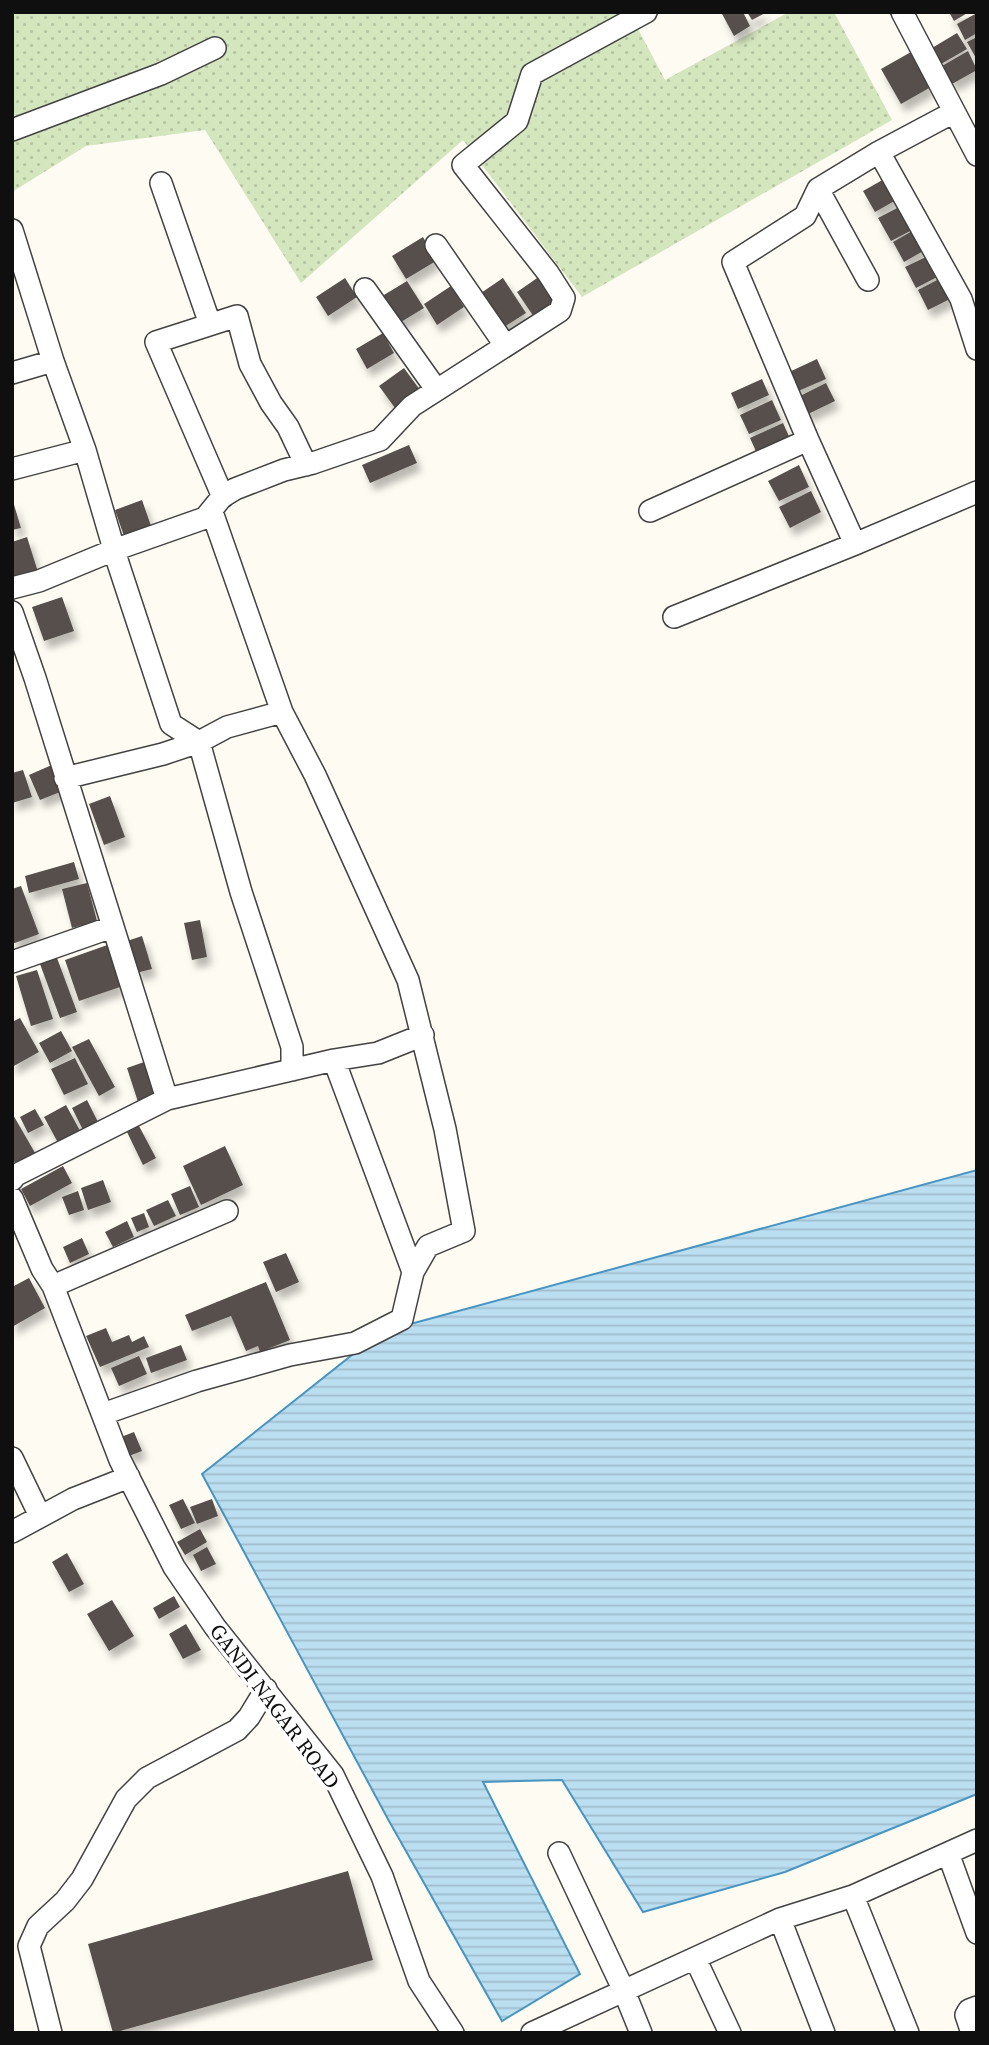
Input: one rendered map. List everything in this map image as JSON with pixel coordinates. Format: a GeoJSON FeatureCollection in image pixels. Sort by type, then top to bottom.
{"type":"FeatureCollection","features":[{"type":"Feature","properties":{"kind":"street"},"geometry":{"type":"LineString","coordinates":[[12,588],[39,581],[114,550],[205,518],[235,489],[284,470],[380,440],[412,406],[560,311],[564,298],[548,273],[463,165],[517,121],[532,74],[646,12]]}},
{"type":"Feature","properties":{"kind":"street"},"geometry":{"type":"LineString","coordinates":[[902,12],[977,155]]}},
{"type":"Feature","properties":{"kind":"street"},"geometry":{"type":"LineString","coordinates":[[12,130],[161,74],[215,48]]}},
{"type":"Feature","properties":{"kind":"street"},"geometry":{"type":"LineString","coordinates":[[855,544],[733,262],[805,216],[818,189],[879,152],[954,112]]}},
{"type":"Feature","properties":{"kind":"street"},"geometry":{"type":"LineString","coordinates":[[879,152],[961,299],[977,349]]}},
{"type":"Feature","properties":{"kind":"street"},"geometry":{"type":"LineString","coordinates":[[162,183],[210,324]]}},
{"type":"Feature","properties":{"kind":"street"},"geometry":{"type":"LineString","coordinates":[[818,189],[868,280]]}},
{"type":"Feature","properties":{"kind":"street"},"geometry":{"type":"LineString","coordinates":[[12,230],[18,265],[85,450],[114,550],[172,724],[199,742],[241,892],[292,1047],[292,1070]]}},
{"type":"Feature","properties":{"kind":"street"},"geometry":{"type":"LineString","coordinates":[[436,245],[505,345]]}},
{"type":"Feature","properties":{"kind":"street"},"geometry":{"type":"LineString","coordinates":[[365,289],[436,389]]}},
{"type":"Feature","properties":{"kind":"street"},"geometry":{"type":"LineString","coordinates":[[103,1414],[197,1381],[290,1355],[355,1343],[402,1319],[413,1272],[428,1246],[464,1231],[445,1129],[408,980],[315,775],[282,712],[218,504],[156,342],[237,316],[250,364],[271,404],[288,426],[306,465]]}},
{"type":"Feature","properties":{"kind":"street"},"geometry":{"type":"LineString","coordinates":[[12,373],[53,361]]}},
{"type":"Feature","properties":{"kind":"street"},"geometry":{"type":"LineString","coordinates":[[650,511],[808,440]]}},
{"type":"Feature","properties":{"kind":"street"},"geometry":{"type":"LineString","coordinates":[[12,469],[85,450]]}},
{"type":"Feature","properties":{"kind":"street"},"geometry":{"type":"LineString","coordinates":[[674,617],[977,492]]}},
{"type":"Feature","properties":{"kind":"street"},"geometry":{"type":"LineString","coordinates":[[12,612],[167,1100]]}},
{"type":"Feature","properties":{"kind":"street"},"geometry":{"type":"LineString","coordinates":[[65,778],[163,754],[199,742],[227,727],[282,712]]}},
{"type":"Feature","properties":{"kind":"street"},"geometry":{"type":"LineString","coordinates":[[12,962],[112,927]]}},
{"type":"Feature","properties":{"kind":"street"},"geometry":{"type":"LineString","coordinates":[[12,1180],[16,1175],[167,1100],[378,1052],[423,1035]]}},
{"type":"Feature","properties":{"kind":"street"},"geometry":{"type":"LineString","coordinates":[[334,1060],[413,1272]]}},
{"type":"Feature","properties":{"kind":"street","name":"GANDI NAGAR ROAD"},"geometry":{"type":"LineString","coordinates":[[12,1198],[53,1286],[124,1469],[174,1567],[215,1627],[333,1775],[382,1876],[419,1981],[453,2033]]}},
{"type":"Feature","properties":{"kind":"street"},"geometry":{"type":"LineString","coordinates":[[53,1286],[227,1212]]}},
{"type":"Feature","properties":{"kind":"street"},"geometry":{"type":"LineString","coordinates":[[12,1458],[40,1516]]}},
{"type":"Feature","properties":{"kind":"street"},"geometry":{"type":"LineString","coordinates":[[12,1532],[124,1469]]}},
{"type":"Feature","properties":{"kind":"street"},"geometry":{"type":"LineString","coordinates":[[51,2033],[29,1947],[38,1926],[65,1901],[82,1879],[126,1799],[147,1778],[237,1730],[250,1717],[266,1689]]}},
{"type":"Feature","properties":{"kind":"street"},"geometry":{"type":"LineString","coordinates":[[532,2033],[780,1919],[853,1896],[977,1840]]}},
{"type":"Feature","properties":{"kind":"street"},"geometry":{"type":"LineString","coordinates":[[559,1853],[624,1990],[641,2033]]}},
{"type":"Feature","properties":{"kind":"street"},"geometry":{"type":"LineString","coordinates":[[948,1853],[977,1933]]}},
{"type":"Feature","properties":{"kind":"street"},"geometry":{"type":"LineString","coordinates":[[853,1896],[908,2033]]}},
{"type":"Feature","properties":{"kind":"street"},"geometry":{"type":"LineString","coordinates":[[780,1919],[824,2033]]}},
{"type":"Feature","properties":{"kind":"street"},"geometry":{"type":"LineString","coordinates":[[695,1958],[730,2033]]}},
{"type":"Feature","properties":{"kind":"street"},"geometry":{"type":"LineString","coordinates":[[972,2033],[966,2015],[969,2010],[977,2007]]}},
{"type":"Feature","properties":{"kind":"green space"},"geometry":{"type":"Polygon","coordinates":[[[12,12],[629,12],[665,80],[789,12],[834,12],[892,120],[582,297],[463,140],[301,283],[205,130],[86,146],[12,192],[12,12]]]}},
{"type":"Feature","properties":{"kind":"water"},"geometry":{"type":"Polygon","coordinates":[[[977,1170],[977,1794],[785,1872],[643,1912],[562,1780],[483,1782],[580,1974],[502,2021],[389,1821],[202,1474],[381,1332],[977,1170]]]}},
{"type":"Feature","properties":{"kind":"building"},"geometry":{"type":"Polygon","coordinates":[[[721,12],[743,12],[750,26],[734,36],[721,12]]]}},
{"type":"Feature","properties":{"kind":"building"},"geometry":{"type":"Polygon","coordinates":[[[747,12],[767,12],[752,20],[747,12]]]}},
{"type":"Feature","properties":{"kind":"building"},"geometry":{"type":"Polygon","coordinates":[[[949,12],[969,12],[954,21],[949,12]]]}},
{"type":"Feature","properties":{"kind":"building"},"geometry":{"type":"Polygon","coordinates":[[[977,13],[977,33],[965,40],[957,24],[977,13]]]}},
{"type":"Feature","properties":{"kind":"building"},"geometry":{"type":"Polygon","coordinates":[[[957,33],[967,49],[941,64],[932,48],[957,33]]]}},
{"type":"Feature","properties":{"kind":"building"},"geometry":{"type":"Polygon","coordinates":[[[977,37],[977,60],[967,42],[977,37]]]}},
{"type":"Feature","properties":{"kind":"building"},"geometry":{"type":"Polygon","coordinates":[[[968,51],[977,70],[952,84],[942,66],[968,51]]]}},
{"type":"Feature","properties":{"kind":"building"},"geometry":{"type":"Polygon","coordinates":[[[911,52],[931,87],[901,104],[881,69],[911,52]]]}},
{"type":"Feature","properties":{"kind":"building"},"geometry":{"type":"Polygon","coordinates":[[[886,178],[898,199],[875,212],[863,191],[886,178]]]}},
{"type":"Feature","properties":{"kind":"building"},"geometry":{"type":"Polygon","coordinates":[[[901,206],[914,229],[891,241],[878,218],[901,206]]]}},
{"type":"Feature","properties":{"kind":"building"},"geometry":{"type":"Polygon","coordinates":[[[914,230],[925,250],[904,262],[893,242],[914,230]]]}},
{"type":"Feature","properties":{"kind":"building"},"geometry":{"type":"Polygon","coordinates":[[[423,237],[436,261],[406,279],[392,256],[423,237]]]}},
{"type":"Feature","properties":{"kind":"building"},"geometry":{"type":"Polygon","coordinates":[[[928,256],[939,276],[916,288],[905,267],[928,256]]]}},
{"type":"Feature","properties":{"kind":"building"},"geometry":{"type":"Polygon","coordinates":[[[543,274],[560,298],[534,317],[517,292],[543,274]]]}},
{"type":"Feature","properties":{"kind":"building"},"geometry":{"type":"Polygon","coordinates":[[[345,278],[357,297],[328,316],[316,297],[345,278]]]}},
{"type":"Feature","properties":{"kind":"building"},"geometry":{"type":"Polygon","coordinates":[[[503,278],[526,313],[501,329],[478,295],[503,278]]]}},
{"type":"Feature","properties":{"kind":"building"},"geometry":{"type":"Polygon","coordinates":[[[941,278],[952,298],[928,310],[918,290],[941,278]]]}},
{"type":"Feature","properties":{"kind":"building"},"geometry":{"type":"Polygon","coordinates":[[[407,281],[424,308],[396,325],[379,298],[407,281]]]}},
{"type":"Feature","properties":{"kind":"building"},"geometry":{"type":"Polygon","coordinates":[[[451,286],[464,307],[437,325],[424,304],[451,286]]]}},
{"type":"Feature","properties":{"kind":"building"},"geometry":{"type":"Polygon","coordinates":[[[383,333],[394,353],[367,369],[356,349],[383,333]]]}},
{"type":"Feature","properties":{"kind":"building"},"geometry":{"type":"Polygon","coordinates":[[[817,359],[826,379],[796,392],[787,373],[817,359]]]}},
{"type":"Feature","properties":{"kind":"building"},"geometry":{"type":"Polygon","coordinates":[[[404,368],[420,390],[395,408],[379,386],[404,368]]]}},
{"type":"Feature","properties":{"kind":"building"},"geometry":{"type":"Polygon","coordinates":[[[762,379],[769,395],[738,409],[731,393],[762,379]]]}},
{"type":"Feature","properties":{"kind":"building"},"geometry":{"type":"Polygon","coordinates":[[[826,383],[835,401],[806,415],[798,397],[826,383]]]}},
{"type":"Feature","properties":{"kind":"building"},"geometry":{"type":"Polygon","coordinates":[[[772,400],[781,420],[749,434],[740,415],[772,400]]]}},
{"type":"Feature","properties":{"kind":"building"},"geometry":{"type":"Polygon","coordinates":[[[783,423],[792,443],[759,458],[750,438],[783,423]]]}},
{"type":"Feature","properties":{"kind":"building"},"geometry":{"type":"Polygon","coordinates":[[[409,445],[417,463],[370,483],[362,465],[409,445]]]}},
{"type":"Feature","properties":{"kind":"building"},"geometry":{"type":"Polygon","coordinates":[[[799,465],[809,487],[779,501],[768,481],[799,465]]]}},
{"type":"Feature","properties":{"kind":"building"},"geometry":{"type":"Polygon","coordinates":[[[811,491],[821,512],[790,528],[779,507],[811,491]]]}},
{"type":"Feature","properties":{"kind":"building"},"geometry":{"type":"Polygon","coordinates":[[[12,498],[21,528],[12,530],[12,498]]]}},
{"type":"Feature","properties":{"kind":"building"},"geometry":{"type":"Polygon","coordinates":[[[142,500],[151,526],[124,536],[115,510],[142,500]]]}},
{"type":"Feature","properties":{"kind":"building"},"geometry":{"type":"Polygon","coordinates":[[[27,537],[38,572],[12,577],[12,542],[27,537]]]}},
{"type":"Feature","properties":{"kind":"building"},"geometry":{"type":"Polygon","coordinates":[[[62,597],[74,631],[44,641],[32,607],[62,597]]]}},
{"type":"Feature","properties":{"kind":"building"},"geometry":{"type":"Polygon","coordinates":[[[54,764],[65,790],[40,800],[29,775],[54,764]]]}},
{"type":"Feature","properties":{"kind":"building"},"geometry":{"type":"Polygon","coordinates":[[[23,770],[32,797],[12,803],[12,773],[23,770]]]}},
{"type":"Feature","properties":{"kind":"building"},"geometry":{"type":"Polygon","coordinates":[[[110,796],[125,837],[104,845],[89,804],[110,796]]]}},
{"type":"Feature","properties":{"kind":"building"},"geometry":{"type":"Polygon","coordinates":[[[74,862],[79,879],[29,893],[25,876],[74,862]]]}},
{"type":"Feature","properties":{"kind":"building"},"geometry":{"type":"Polygon","coordinates":[[[87,883],[97,921],[72,928],[62,889],[87,883]]]}},
{"type":"Feature","properties":{"kind":"building"},"geometry":{"type":"Polygon","coordinates":[[[21,886],[39,934],[12,944],[12,889],[21,886]]]}},
{"type":"Feature","properties":{"kind":"building"},"geometry":{"type":"Polygon","coordinates":[[[200,920],[207,957],[192,960],[184,923],[200,920]]]}},
{"type":"Feature","properties":{"kind":"building"},"geometry":{"type":"Polygon","coordinates":[[[142,936],[152,969],[136,973],[127,941],[142,936]]]}},
{"type":"Feature","properties":{"kind":"building"},"geometry":{"type":"Polygon","coordinates":[[[113,943],[123,972],[116,974],[120,987],[79,1001],[65,960],[113,943]]]}},
{"type":"Feature","properties":{"kind":"building"},"geometry":{"type":"Polygon","coordinates":[[[57,958],[77,1012],[60,1018],[40,964],[57,958]]]}},
{"type":"Feature","properties":{"kind":"building"},"geometry":{"type":"Polygon","coordinates":[[[37,970],[53,1019],[31,1026],[16,976],[37,970]]]}},
{"type":"Feature","properties":{"kind":"building"},"geometry":{"type":"Polygon","coordinates":[[[20,1018],[39,1052],[12,1067],[12,1022],[20,1018]]]}},
{"type":"Feature","properties":{"kind":"building"},"geometry":{"type":"Polygon","coordinates":[[[61,1031],[72,1051],[50,1063],[39,1043],[61,1031]]]}},
{"type":"Feature","properties":{"kind":"building"},"geometry":{"type":"Polygon","coordinates":[[[89,1039],[115,1087],[99,1096],[72,1047],[89,1039]]]}},
{"type":"Feature","properties":{"kind":"building"},"geometry":{"type":"Polygon","coordinates":[[[75,1058],[88,1084],[64,1095],[51,1069],[75,1058]]]}},
{"type":"Feature","properties":{"kind":"building"},"geometry":{"type":"Polygon","coordinates":[[[147,1061],[160,1098],[139,1105],[127,1068],[147,1061]]]}},
{"type":"Feature","properties":{"kind":"building"},"geometry":{"type":"Polygon","coordinates":[[[87,1100],[98,1122],[83,1130],[72,1108],[87,1100]]]}},
{"type":"Feature","properties":{"kind":"building"},"geometry":{"type":"Polygon","coordinates":[[[66,1105],[84,1138],[62,1150],[44,1117],[66,1105]]]}},
{"type":"Feature","properties":{"kind":"building"},"geometry":{"type":"Polygon","coordinates":[[[35,1109],[44,1125],[28,1133],[20,1117],[35,1109]]]}},
{"type":"Feature","properties":{"kind":"building"},"geometry":{"type":"Polygon","coordinates":[[[12,1113],[38,1158],[19,1169],[12,1158],[12,1113]]]}},
{"type":"Feature","properties":{"kind":"building"},"geometry":{"type":"Polygon","coordinates":[[[139,1126],[156,1158],[143,1165],[127,1132],[139,1126]]]}},
{"type":"Feature","properties":{"kind":"building"},"geometry":{"type":"Polygon","coordinates":[[[225,1146],[243,1185],[201,1205],[183,1166],[225,1146]]]}},
{"type":"Feature","properties":{"kind":"building"},"geometry":{"type":"Polygon","coordinates":[[[63,1166],[72,1183],[30,1206],[21,1189],[63,1166]]]}},
{"type":"Feature","properties":{"kind":"building"},"geometry":{"type":"Polygon","coordinates":[[[103,1180],[111,1202],[88,1210],[81,1188],[103,1180]]]}},
{"type":"Feature","properties":{"kind":"building"},"geometry":{"type":"Polygon","coordinates":[[[190,1186],[199,1207],[180,1215],[171,1194],[190,1186]]]}},
{"type":"Feature","properties":{"kind":"building"},"geometry":{"type":"Polygon","coordinates":[[[78,1191],[84,1210],[69,1215],[62,1197],[78,1191]]]}},
{"type":"Feature","properties":{"kind":"building"},"geometry":{"type":"Polygon","coordinates":[[[168,1200],[176,1216],[154,1226],[146,1210],[168,1200]]]}},
{"type":"Feature","properties":{"kind":"building"},"geometry":{"type":"Polygon","coordinates":[[[144,1213],[149,1227],[137,1232],[131,1218],[144,1213]]]}},
{"type":"Feature","properties":{"kind":"building"},"geometry":{"type":"Polygon","coordinates":[[[127,1221],[134,1237],[113,1247],[105,1232],[127,1221]]]}},
{"type":"Feature","properties":{"kind":"building"},"geometry":{"type":"Polygon","coordinates":[[[82,1238],[89,1254],[70,1263],[63,1247],[82,1238]]]}},
{"type":"Feature","properties":{"kind":"building"},"geometry":{"type":"Polygon","coordinates":[[[286,1253],[299,1282],[276,1292],[263,1262],[286,1253]]]}},
{"type":"Feature","properties":{"kind":"building"},"geometry":{"type":"Polygon","coordinates":[[[29,1278],[45,1308],[12,1327],[12,1287],[29,1278]]]}},
{"type":"Feature","properties":{"kind":"building"},"geometry":{"type":"Polygon","coordinates":[[[266,1282],[290,1340],[260,1352],[258,1346],[246,1351],[231,1316],[192,1331],[185,1315],[266,1282]]]}},
{"type":"Feature","properties":{"kind":"building"},"geometry":{"type":"Polygon","coordinates":[[[106,1328],[112,1342],[129,1335],[132,1342],[144,1336],[149,1347],[100,1367],[86,1336],[106,1328]]]}},
{"type":"Feature","properties":{"kind":"building"},"geometry":{"type":"Polygon","coordinates":[[[181,1345],[187,1360],[151,1373],[146,1358],[181,1345]]]}},
{"type":"Feature","properties":{"kind":"building"},"geometry":{"type":"Polygon","coordinates":[[[139,1356],[147,1374],[119,1386],[111,1368],[139,1356]]]}},
{"type":"Feature","properties":{"kind":"building"},"geometry":{"type":"Polygon","coordinates":[[[134,1432],[142,1451],[129,1456],[121,1437],[134,1432]]]}},
{"type":"Feature","properties":{"kind":"building"},"geometry":{"type":"Polygon","coordinates":[[[183,1499],[195,1523],[181,1529],[169,1505],[183,1499]]]}},
{"type":"Feature","properties":{"kind":"building"},"geometry":{"type":"Polygon","coordinates":[[[212,1499],[218,1516],[197,1524],[190,1507],[212,1499]]]}},
{"type":"Feature","properties":{"kind":"building"},"geometry":{"type":"Polygon","coordinates":[[[200,1529],[207,1542],[185,1555],[177,1542],[200,1529]]]}},
{"type":"Feature","properties":{"kind":"building"},"geometry":{"type":"Polygon","coordinates":[[[207,1547],[216,1564],[201,1571],[193,1555],[207,1547]]]}},
{"type":"Feature","properties":{"kind":"building"},"geometry":{"type":"Polygon","coordinates":[[[67,1553],[84,1584],[69,1592],[52,1562],[67,1553]]]}},
{"type":"Feature","properties":{"kind":"building"},"geometry":{"type":"Polygon","coordinates":[[[174,1596],[180,1607],[159,1619],[153,1608],[174,1596]]]}},
{"type":"Feature","properties":{"kind":"building"},"geometry":{"type":"Polygon","coordinates":[[[112,1600],[134,1636],[109,1651],[87,1614],[112,1600]]]}},
{"type":"Feature","properties":{"kind":"building"},"geometry":{"type":"Polygon","coordinates":[[[186,1624],[201,1650],[183,1659],[169,1634],[186,1624]]]}},
{"type":"Feature","properties":{"kind":"building"},"geometry":{"type":"Polygon","coordinates":[[[348,1871],[373,1960],[113,2033],[88,1944],[348,1871]]]}}]}
